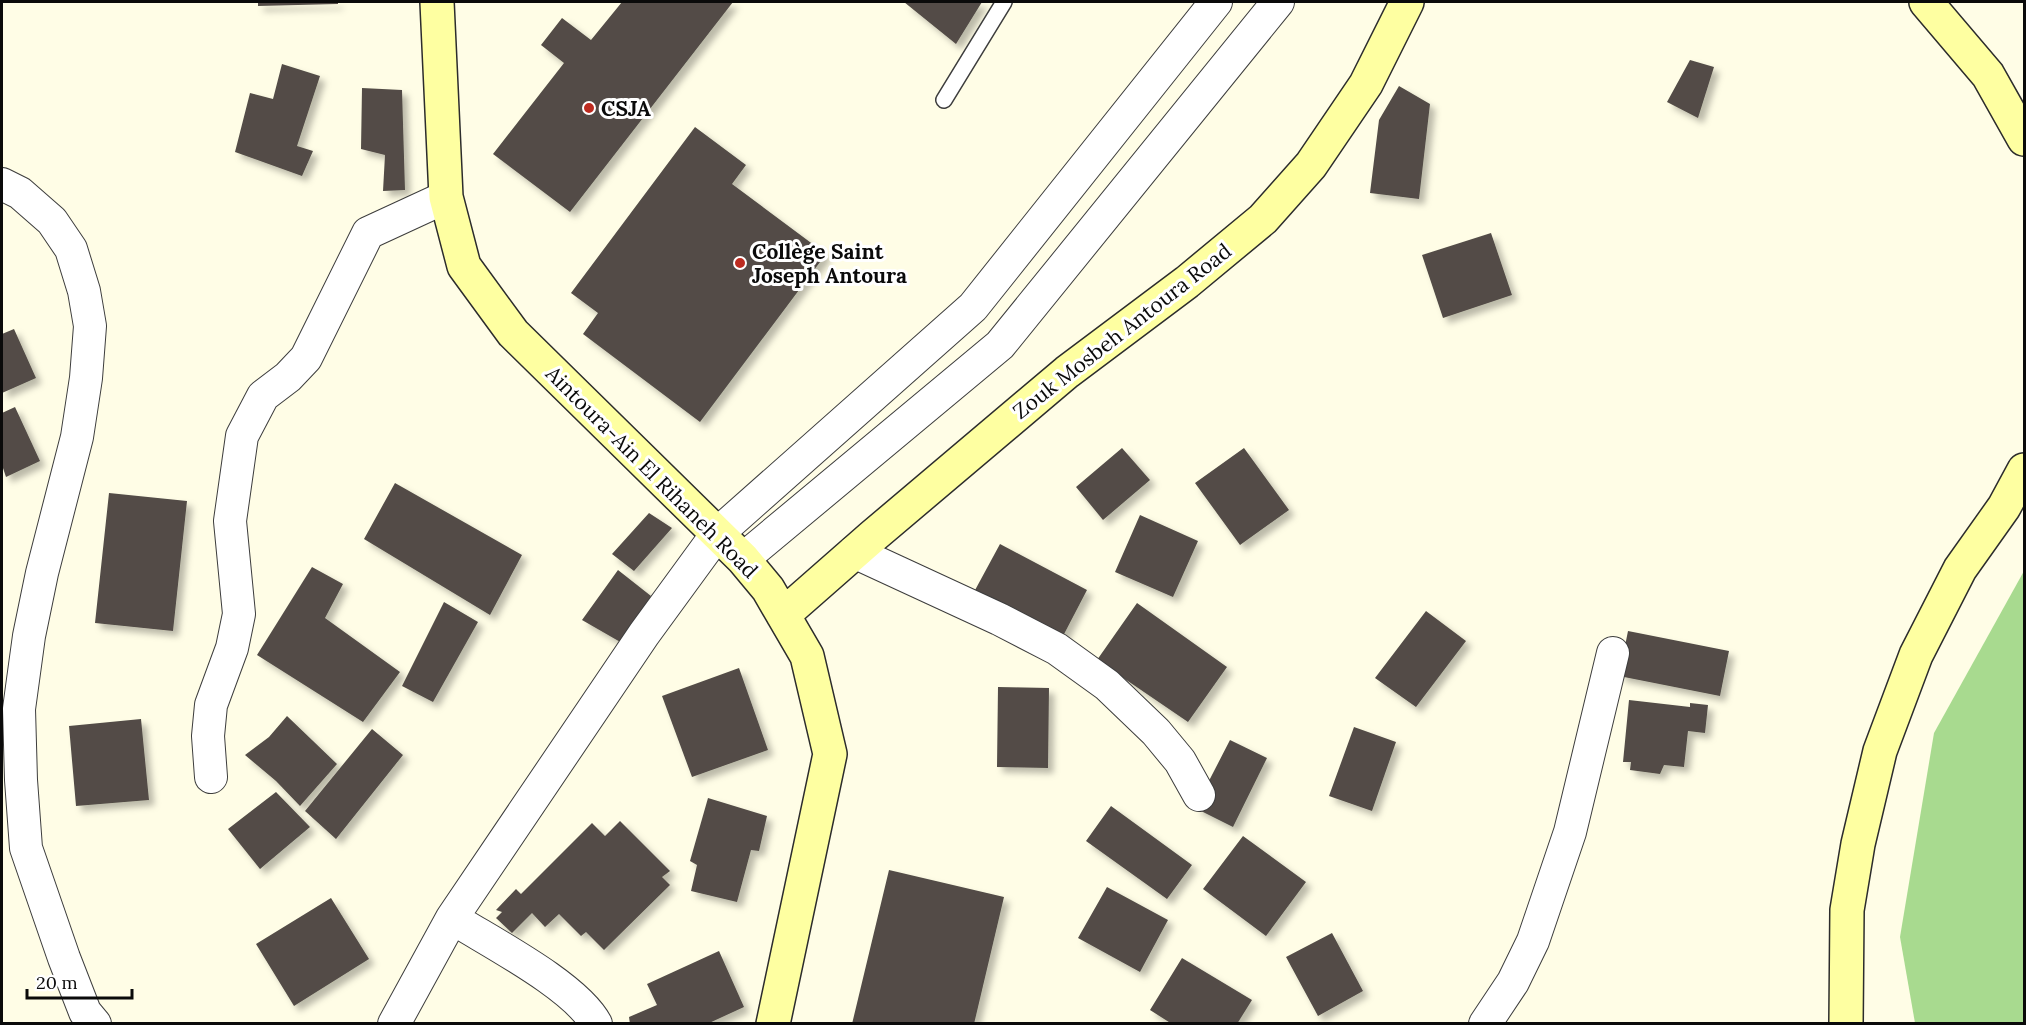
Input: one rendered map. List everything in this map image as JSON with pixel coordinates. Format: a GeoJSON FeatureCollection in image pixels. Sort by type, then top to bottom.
{"type":"FeatureCollection","features":[{"type":"Feature","properties":{"kind":"street","name":"Aintoura-Ain El Rihaneh Road"},"geometry":{"type":"LineString","coordinates":[[437,2],[446,197],[464,266],[513,333],[743,558],[768,589],[807,656],[830,754],[773,1023]]}},
{"type":"Feature","properties":{"kind":"street"},"geometry":{"type":"LineString","coordinates":[[393,1023],[452,918],[644,634],[717,534],[974,307],[1215,2]]}},
{"type":"Feature","properties":{"kind":"street"},"geometry":{"type":"LineString","coordinates":[[743,558],[1000,345],[1278,2]]}},
{"type":"Feature","properties":{"kind":"street","name":"Zouk Mosbeh Antoura Road"},"geometry":{"type":"LineString","coordinates":[[783,615],[1067,372],[1187,282],[1263,219],[1311,165],[1366,84],[1407,2]]}},
{"type":"Feature","properties":{"kind":"street"},"geometry":{"type":"LineString","coordinates":[[1926,2],[1988,75],[2025,139]]}},
{"type":"Feature","properties":{"kind":"street"},"geometry":{"type":"LineString","coordinates":[[2,184],[20,193],[52,221],[71,249],[84,291],[90,326],[86,378],[77,437],[29,636],[20,709],[21,780],[26,848],[85,1012],[96,1023]]}},
{"type":"Feature","properties":{"kind":"street"},"geometry":{"type":"LineString","coordinates":[[211,777],[208,736],[211,705],[232,648],[239,614],[230,521],[242,436],[263,396],[288,377],[306,358],[368,233],[446,197]]}},
{"type":"Feature","properties":{"kind":"street"},"geometry":{"type":"LineString","coordinates":[[1846,1023],[1847,910],[1858,844],[1880,751],[1916,655],[1960,569],[2004,507],[2025,470]]}},
{"type":"Feature","properties":{"kind":"street"},"geometry":{"type":"LineString","coordinates":[[854,552],[999,619],[1065,655],[1107,685],[1156,732],[1180,761],[1199,795]]}},
{"type":"Feature","properties":{"kind":"street"},"geometry":{"type":"LineString","coordinates":[[1485,1023],[1513,982],[1533,941],[1570,832],[1613,653]]}},
{"type":"Feature","properties":{"kind":"street"},"geometry":{"type":"LineString","coordinates":[[452,918],[552,979],[592,1015],[596,1023]]}},
{"type":"Feature","properties":{"kind":"lane"},"geometry":{"type":"LineString","coordinates":[[944,100],[1004,2]]}},
{"type":"Feature","properties":{"kind":"green space"},"geometry":{"type":"Polygon","coordinates":[[[2024,571],[2024,1023],[1915,1023],[1900,937],[1934,733],[2024,571]]]}},
{"type":"Feature","properties":{"kind":"building"},"geometry":{"type":"Polygon","coordinates":[[[258,2],[338,2],[338,4],[258,6],[258,2]]]}},
{"type":"Feature","properties":{"kind":"building","name":"CSJA"},"geometry":{"type":"Polygon","coordinates":[[[622,2],[733,2],[570,212],[493,154],[564,63],[541,45],[562,18],[591,40],[622,2]]]}},
{"type":"Feature","properties":{"kind":"building"},"geometry":{"type":"Polygon","coordinates":[[[904,2],[982,2],[956,44],[904,2]]]}},
{"type":"Feature","properties":{"kind":"building"},"geometry":{"type":"Polygon","coordinates":[[[1690,60],[1714,67],[1698,118],[1667,102],[1690,60]]]}},
{"type":"Feature","properties":{"kind":"building"},"geometry":{"type":"Polygon","coordinates":[[[282,64],[320,76],[297,146],[313,151],[302,176],[235,152],[250,93],[273,99],[282,64]]]}},
{"type":"Feature","properties":{"kind":"building"},"geometry":{"type":"Polygon","coordinates":[[[1399,86],[1430,104],[1419,199],[1370,193],[1379,120],[1399,86]]]}},
{"type":"Feature","properties":{"kind":"building"},"geometry":{"type":"Polygon","coordinates":[[[362,88],[402,90],[405,190],[383,191],[385,155],[361,149],[362,88]]]}},
{"type":"Feature","properties":{"kind":"building"},"geometry":{"type":"Polygon","coordinates":[[[695,127],[746,165],[732,184],[826,254],[700,422],[583,334],[598,313],[571,293],[695,127]]]}},
{"type":"Feature","properties":{"kind":"building"},"geometry":{"type":"Polygon","coordinates":[[[1491,233],[1512,295],[1443,318],[1422,255],[1491,233]]]}},
{"type":"Feature","properties":{"kind":"building"},"geometry":{"type":"Polygon","coordinates":[[[14,329],[36,378],[2,393],[2,334],[14,329]]]}},
{"type":"Feature","properties":{"kind":"building"},"geometry":{"type":"Polygon","coordinates":[[[15,407],[40,461],[6,477],[2,465],[2,413],[15,407]]]}},
{"type":"Feature","properties":{"kind":"building"},"geometry":{"type":"Polygon","coordinates":[[[1122,448],[1150,480],[1103,520],[1076,487],[1122,448]]]}},
{"type":"Feature","properties":{"kind":"building"},"geometry":{"type":"Polygon","coordinates":[[[1244,448],[1289,510],[1240,545],[1195,483],[1244,448]]]}},
{"type":"Feature","properties":{"kind":"building"},"geometry":{"type":"Polygon","coordinates":[[[395,483],[522,555],[490,615],[364,539],[395,483]]]}},
{"type":"Feature","properties":{"kind":"building"},"geometry":{"type":"Polygon","coordinates":[[[109,493],[187,501],[173,631],[95,623],[109,493]]]}},
{"type":"Feature","properties":{"kind":"building"},"geometry":{"type":"Polygon","coordinates":[[[649,513],[672,528],[634,571],[612,554],[649,513]]]}},
{"type":"Feature","properties":{"kind":"building"},"geometry":{"type":"Polygon","coordinates":[[[1140,515],[1198,541],[1173,597],[1115,572],[1140,515]]]}},
{"type":"Feature","properties":{"kind":"building"},"geometry":{"type":"Polygon","coordinates":[[[1000,544],[1087,590],[1062,638],[974,592],[1000,544]]]}},
{"type":"Feature","properties":{"kind":"building"},"geometry":{"type":"Polygon","coordinates":[[[312,567],[343,584],[325,618],[400,672],[363,722],[257,655],[312,567]]]}},
{"type":"Feature","properties":{"kind":"building"},"geometry":{"type":"Polygon","coordinates":[[[618,570],[651,596],[622,643],[582,620],[618,570]]]}},
{"type":"Feature","properties":{"kind":"building"},"geometry":{"type":"Polygon","coordinates":[[[444,602],[478,622],[433,702],[402,686],[444,602]]]}},
{"type":"Feature","properties":{"kind":"building"},"geometry":{"type":"Polygon","coordinates":[[[1137,603],[1227,667],[1188,722],[1097,660],[1137,603]]]}},
{"type":"Feature","properties":{"kind":"building"},"geometry":{"type":"Polygon","coordinates":[[[1426,611],[1466,641],[1416,707],[1375,678],[1426,611]]]}},
{"type":"Feature","properties":{"kind":"building"},"geometry":{"type":"Polygon","coordinates":[[[1628,631],[1729,651],[1720,696],[1619,676],[1628,631]]]}},
{"type":"Feature","properties":{"kind":"building"},"geometry":{"type":"Polygon","coordinates":[[[739,668],[768,750],[692,777],[662,696],[739,668]]]}},
{"type":"Feature","properties":{"kind":"building"},"geometry":{"type":"Polygon","coordinates":[[[998,687],[1049,688],[1048,768],[997,767],[998,687]]]}},
{"type":"Feature","properties":{"kind":"building"},"geometry":{"type":"Polygon","coordinates":[[[1629,700],[1690,707],[1690,703],[1708,705],[1705,733],[1688,731],[1684,767],[1664,765],[1660,774],[1630,770],[1631,762],[1623,762],[1629,700]]]}},
{"type":"Feature","properties":{"kind":"building"},"geometry":{"type":"Polygon","coordinates":[[[287,716],[337,764],[300,806],[276,781],[245,755],[269,737],[287,716]]]}},
{"type":"Feature","properties":{"kind":"building"},"geometry":{"type":"Polygon","coordinates":[[[141,719],[149,800],[76,806],[69,726],[141,719]]]}},
{"type":"Feature","properties":{"kind":"building"},"geometry":{"type":"Polygon","coordinates":[[[1354,727],[1396,742],[1372,811],[1329,796],[1354,727]]]}},
{"type":"Feature","properties":{"kind":"building"},"geometry":{"type":"Polygon","coordinates":[[[372,729],[403,755],[336,839],[305,811],[372,729]]]}},
{"type":"Feature","properties":{"kind":"building"},"geometry":{"type":"Polygon","coordinates":[[[1230,740],[1267,758],[1233,827],[1195,808],[1230,740]]]}},
{"type":"Feature","properties":{"kind":"building"},"geometry":{"type":"Polygon","coordinates":[[[276,792],[310,827],[260,869],[228,829],[276,792]]]}},
{"type":"Feature","properties":{"kind":"building"},"geometry":{"type":"Polygon","coordinates":[[[708,798],[767,816],[759,851],[751,850],[737,902],[691,891],[697,865],[690,861],[708,798]]]}},
{"type":"Feature","properties":{"kind":"building"},"geometry":{"type":"Polygon","coordinates":[[[1111,806],[1192,865],[1167,899],[1086,841],[1111,806]]]}},
{"type":"Feature","properties":{"kind":"building"},"geometry":{"type":"Polygon","coordinates":[[[620,821],[670,871],[662,877],[670,885],[604,950],[586,932],[581,936],[559,914],[545,927],[532,913],[512,933],[496,918],[502,912],[496,910],[516,889],[521,894],[592,823],[605,836],[620,821]]]}},
{"type":"Feature","properties":{"kind":"building"},"geometry":{"type":"Polygon","coordinates":[[[1243,836],[1306,882],[1266,936],[1203,889],[1243,836]]]}},
{"type":"Feature","properties":{"kind":"building"},"geometry":{"type":"Polygon","coordinates":[[[889,870],[1004,897],[974,1024],[852,1024],[889,870]]]}},
{"type":"Feature","properties":{"kind":"building"},"geometry":{"type":"Polygon","coordinates":[[[1107,887],[1168,920],[1140,972],[1078,938],[1107,887]]]}},
{"type":"Feature","properties":{"kind":"building"},"geometry":{"type":"Polygon","coordinates":[[[331,898],[369,959],[294,1006],[256,944],[331,898]]]}},
{"type":"Feature","properties":{"kind":"building"},"geometry":{"type":"Polygon","coordinates":[[[1332,933],[1363,991],[1318,1016],[1286,957],[1332,933]]]}},
{"type":"Feature","properties":{"kind":"building"},"geometry":{"type":"Polygon","coordinates":[[[719,951],[744,1007],[707,1024],[630,1024],[629,1017],[657,1005],[647,984],[719,951]]]}},
{"type":"Feature","properties":{"kind":"building"},"geometry":{"type":"Polygon","coordinates":[[[1182,958],[1252,1000],[1237,1024],[1172,1024],[1150,1010],[1182,958]]]}},
{"type":"Feature","properties":{"kind":"place","name":"CSJA"},"geometry":{"type":"Point","coordinates":[589,108]}},
{"type":"Feature","properties":{"kind":"place","name":"Collège Saint Joseph Antoura"},"geometry":{"type":"Point","coordinates":[740,263]}}]}
